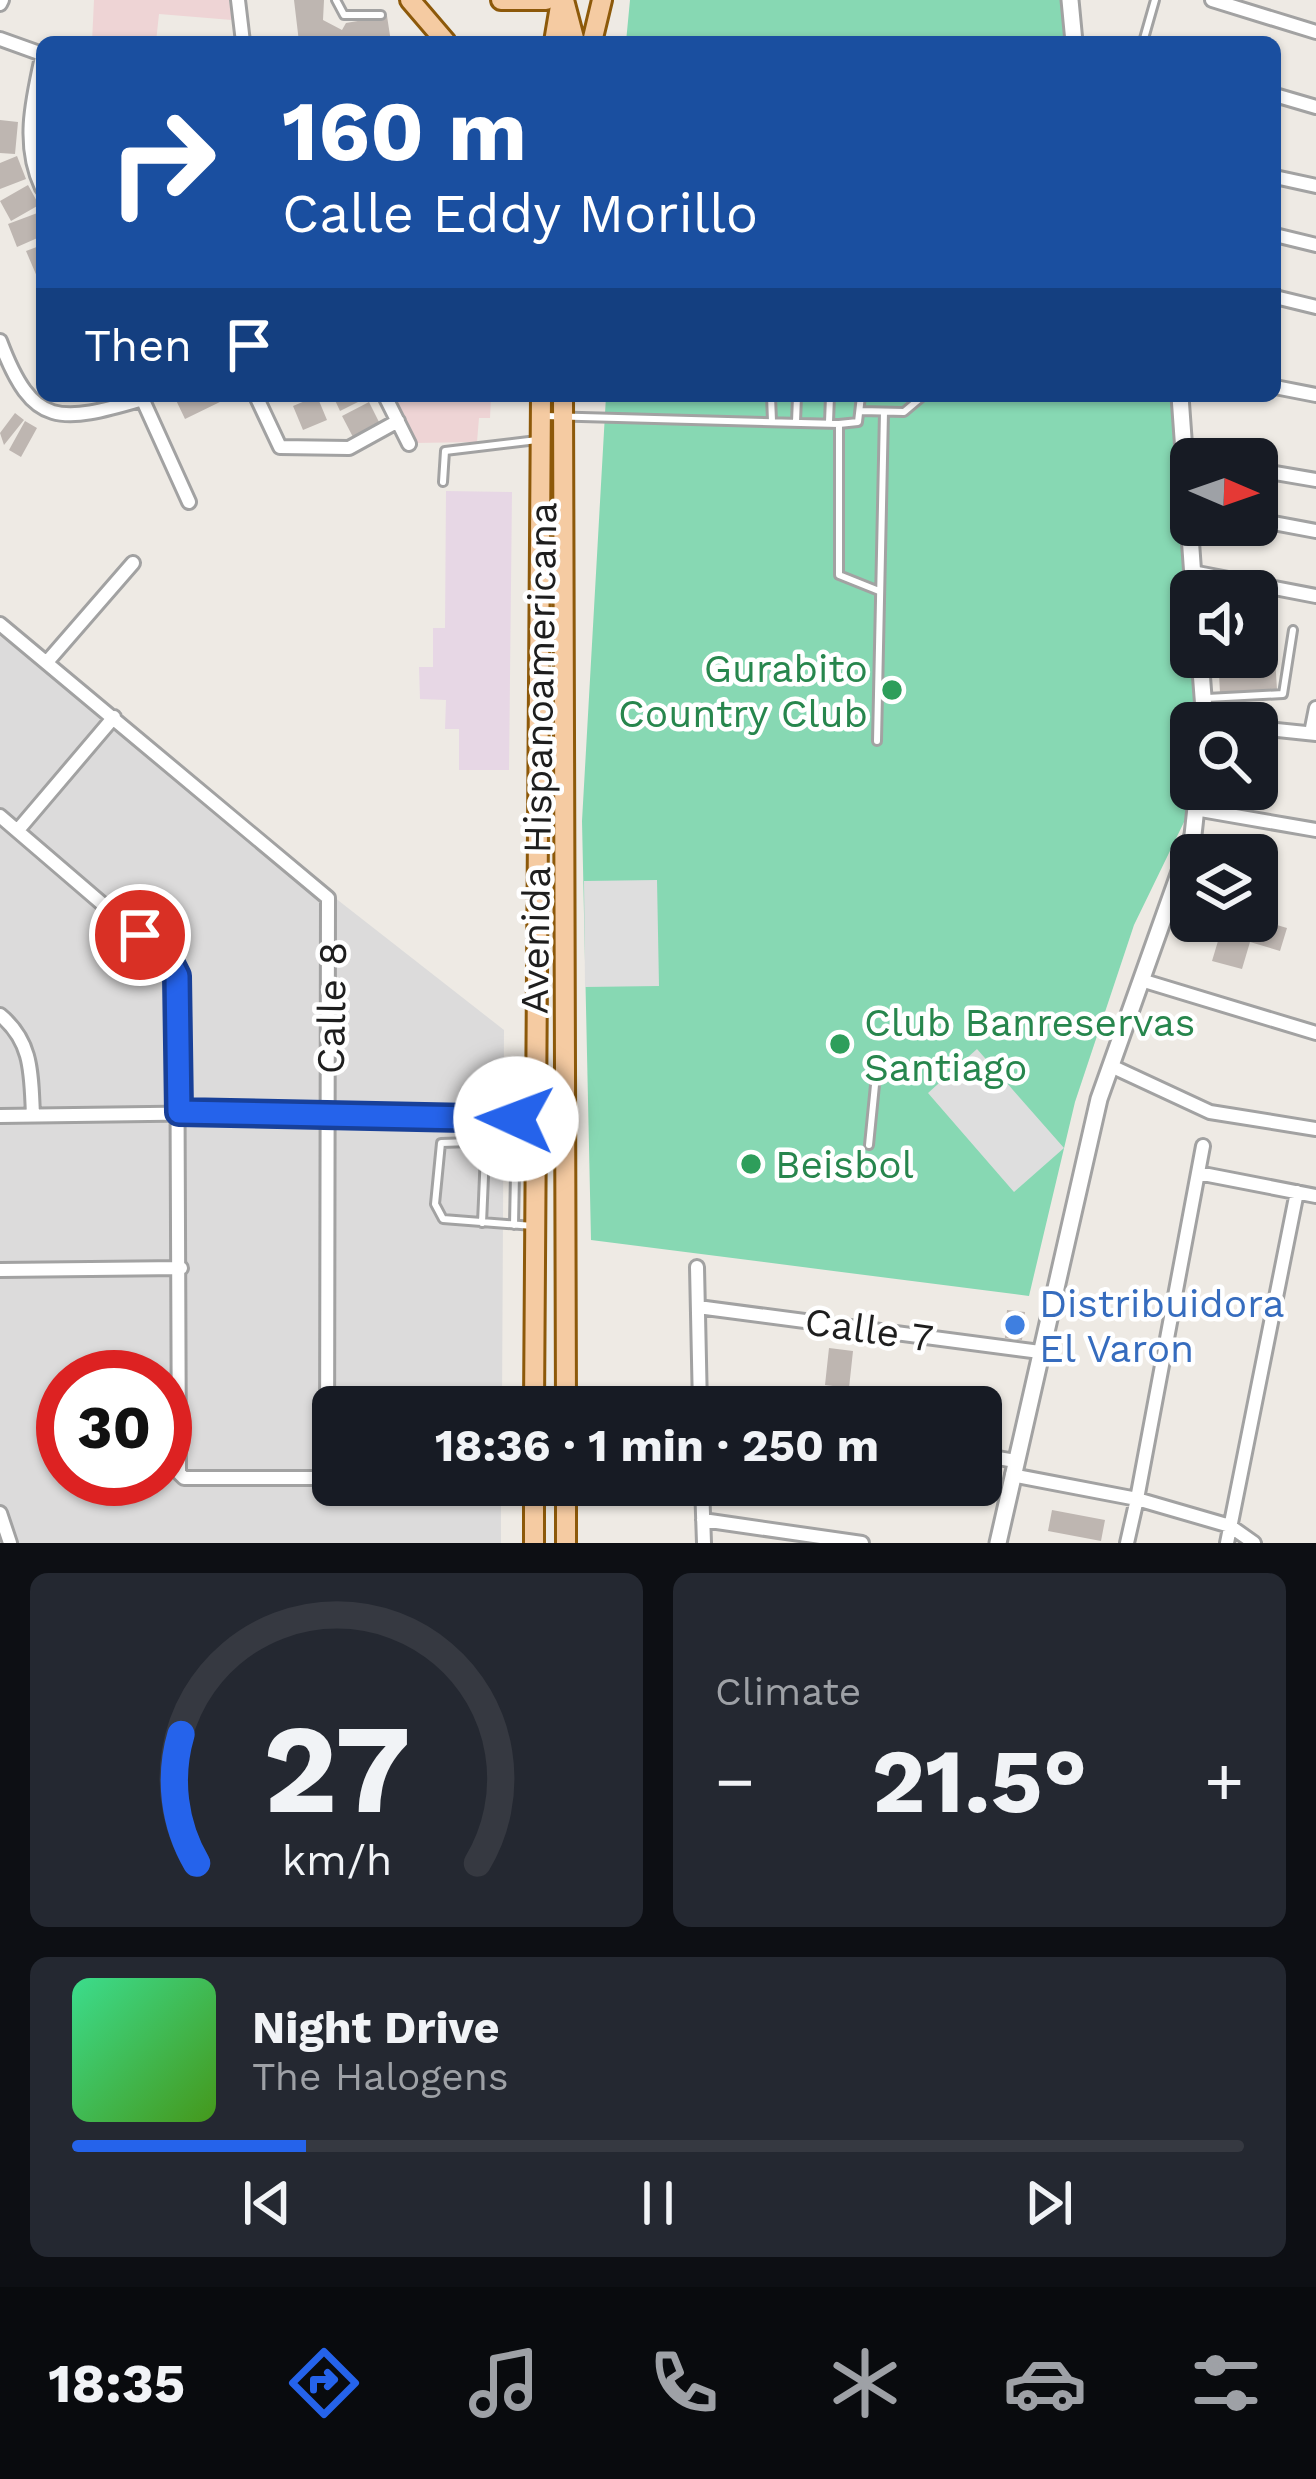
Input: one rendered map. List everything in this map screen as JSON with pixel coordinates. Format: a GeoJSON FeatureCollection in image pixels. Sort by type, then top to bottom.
{"type":"FeatureCollection","features":[{"type":"Feature","properties":{"kind":"main road"},"geometry":{"type":"LineString","coordinates":[[410,0],[424,8],[442,36]]}},
{"type":"Feature","properties":{"kind":"main road"},"geometry":{"type":"LineString","coordinates":[[501,0],[546,0]]}},
{"type":"Feature","properties":{"kind":"main road"},"geometry":{"type":"LineString","coordinates":[[555,36],[562,0]]}},
{"type":"Feature","properties":{"kind":"main road"},"geometry":{"type":"LineString","coordinates":[[562,0],[573,36]]}},
{"type":"Feature","properties":{"kind":"main road"},"geometry":{"type":"LineString","coordinates":[[593,36],[602,0]]}},
{"type":"Feature","properties":{"kind":"main road","name":"Avenida Hispanoamericana"},"geometry":{"type":"LineString","coordinates":[[534,1386],[535,1226],[525,1130],[541,406]]}},
{"type":"Feature","properties":{"kind":"main road","name":"Avenida Hispanoamericana"},"geometry":{"type":"LineString","coordinates":[[563,406],[566,1386]]}},
{"type":"Feature","properties":{"kind":"main road"},"geometry":{"type":"LineString","coordinates":[[534,1506],[534,1543]]}},
{"type":"Feature","properties":{"kind":"main road"},"geometry":{"type":"LineString","coordinates":[[566,1506],[566,1543]]}},
{"type":"Feature","properties":{"kind":"street"},"geometry":{"type":"LineString","coordinates":[[238,0],[243,36]]}},
{"type":"Feature","properties":{"kind":"street"},"geometry":{"type":"LineString","coordinates":[[1070,0],[1073,36]]}},
{"type":"Feature","properties":{"kind":"street"},"geometry":{"type":"LineString","coordinates":[[1212,0],[1316,32]]}},
{"type":"Feature","properties":{"kind":"street"},"geometry":{"type":"LineString","coordinates":[[1273,19],[1279,0]]}},
{"type":"Feature","properties":{"kind":"street"},"geometry":{"type":"LineString","coordinates":[[0,39],[36,54]]}},
{"type":"Feature","properties":{"kind":"street"},"geometry":{"type":"LineString","coordinates":[[36,95],[29,141],[36,176]]}},
{"type":"Feature","properties":{"kind":"street"},"geometry":{"type":"LineString","coordinates":[[1281,97],[1316,107]]}},
{"type":"Feature","properties":{"kind":"street"},"geometry":{"type":"LineString","coordinates":[[1281,178],[1316,186]]}},
{"type":"Feature","properties":{"kind":"street"},"geometry":{"type":"LineString","coordinates":[[1281,236],[1316,245]]}},
{"type":"Feature","properties":{"kind":"street"},"geometry":{"type":"LineString","coordinates":[[1281,298],[1316,307]]}},
{"type":"Feature","properties":{"kind":"street"},"geometry":{"type":"LineString","coordinates":[[0,341],[24,398],[49,412],[80,415],[127,402]]}},
{"type":"Feature","properties":{"kind":"street"},"geometry":{"type":"LineString","coordinates":[[1281,388],[1316,395]]}},
{"type":"Feature","properties":{"kind":"street"},"geometry":{"type":"LineString","coordinates":[[144,402],[190,502]]}},
{"type":"Feature","properties":{"kind":"street"},"geometry":{"type":"LineString","coordinates":[[259,402],[280,447],[349,448],[398,421]]}},
{"type":"Feature","properties":{"kind":"street"},"geometry":{"type":"LineString","coordinates":[[388,402],[409,444]]}},
{"type":"Feature","properties":{"kind":"street"},"geometry":{"type":"LineString","coordinates":[[1181,402],[1187,438]]}},
{"type":"Feature","properties":{"kind":"street"},"geometry":{"type":"LineString","coordinates":[[1278,474],[1316,480]]}},
{"type":"Feature","properties":{"kind":"street"},"geometry":{"type":"LineString","coordinates":[[1278,524],[1316,531]]}},
{"type":"Feature","properties":{"kind":"street"},"geometry":{"type":"LineString","coordinates":[[47,662],[133,563]]}},
{"type":"Feature","properties":{"kind":"street"},"geometry":{"type":"LineString","coordinates":[[1278,589],[1316,596]]}},
{"type":"Feature","properties":{"kind":"street","name":"Calle 8"},"geometry":{"type":"LineString","coordinates":[[0,624],[328,898],[325,1475],[243,1479],[184,1478],[179,1473],[181,1268]]}},
{"type":"Feature","properties":{"kind":"street"},"geometry":{"type":"LineString","coordinates":[[1201,678],[1203,702]]}},
{"type":"Feature","properties":{"kind":"street"},"geometry":{"type":"LineString","coordinates":[[1278,730],[1313,734],[1316,708]]}},
{"type":"Feature","properties":{"kind":"street"},"geometry":{"type":"LineString","coordinates":[[18,830],[114,717]]}},
{"type":"Feature","properties":{"kind":"street"},"geometry":{"type":"LineString","coordinates":[[998,1543],[1111,1066],[1193,836],[1195,810]]}},
{"type":"Feature","properties":{"kind":"street"},"geometry":{"type":"LineString","coordinates":[[1201,810],[1316,830]]}},
{"type":"Feature","properties":{"kind":"street"},"geometry":{"type":"LineString","coordinates":[[0,816],[170,962],[180,992],[181,1268],[0,1270]]}},
{"type":"Feature","properties":{"kind":"street"},"geometry":{"type":"LineString","coordinates":[[1142,980],[1316,1033]]}},
{"type":"Feature","properties":{"kind":"street"},"geometry":{"type":"LineString","coordinates":[[0,1015],[21,1032],[30,1060],[33,1115]]}},
{"type":"Feature","properties":{"kind":"street"},"geometry":{"type":"LineString","coordinates":[[1111,1066],[1210,1112],[1316,1129]]}},
{"type":"Feature","properties":{"kind":"street"},"geometry":{"type":"LineString","coordinates":[[0,1116],[329,1114],[525,1130],[566,1120]]}},
{"type":"Feature","properties":{"kind":"street"},"geometry":{"type":"LineString","coordinates":[[1127,1543],[1203,1146]]}},
{"type":"Feature","properties":{"kind":"street"},"geometry":{"type":"LineString","coordinates":[[1198,1173],[1316,1196]]}},
{"type":"Feature","properties":{"kind":"street"},"geometry":{"type":"LineString","coordinates":[[1227,1543],[1298,1192]]}},
{"type":"Feature","properties":{"kind":"street"},"geometry":{"type":"LineString","coordinates":[[697,1267],[700,1386]]}},
{"type":"Feature","properties":{"kind":"street","name":"Calle 7"},"geometry":{"type":"LineString","coordinates":[[698,1306],[1040,1352]]}},
{"type":"Feature","properties":{"kind":"street"},"geometry":{"type":"LineString","coordinates":[[1002,1464],[1230,1526],[1254,1543]]}},
{"type":"Feature","properties":{"kind":"street"},"geometry":{"type":"LineString","coordinates":[[703,1506],[704,1543]]}},
{"type":"Feature","properties":{"kind":"street"},"geometry":{"type":"LineString","coordinates":[[0,1514],[10,1543]]}},
{"type":"Feature","properties":{"kind":"street"},"geometry":{"type":"LineString","coordinates":[[703,1520],[862,1543]]}},
{"type":"Feature","properties":{"kind":"lane"},"geometry":{"type":"LineString","coordinates":[[336,0],[344,15],[381,15]]}},
{"type":"Feature","properties":{"kind":"lane"},"geometry":{"type":"LineString","coordinates":[[1145,36],[1155,0]]}},
{"type":"Feature","properties":{"kind":"lane"},"geometry":{"type":"LineString","coordinates":[[770,402],[772,422]]}},
{"type":"Feature","properties":{"kind":"lane"},"geometry":{"type":"LineString","coordinates":[[796,402],[796,422]]}},
{"type":"Feature","properties":{"kind":"lane"},"geometry":{"type":"LineString","coordinates":[[829,424],[830,402]]}},
{"type":"Feature","properties":{"kind":"lane"},"geometry":{"type":"LineString","coordinates":[[541,406],[839,424],[858,422],[861,402]]}},
{"type":"Feature","properties":{"kind":"lane"},"geometry":{"type":"LineString","coordinates":[[861,411],[904,412],[916,402]]}},
{"type":"Feature","properties":{"kind":"lane"},"geometry":{"type":"LineString","coordinates":[[877,741],[884,412]]}},
{"type":"Feature","properties":{"kind":"lane"},"geometry":{"type":"LineString","coordinates":[[839,424],[839,575],[880,591]]}},
{"type":"Feature","properties":{"kind":"lane"},"geometry":{"type":"LineString","coordinates":[[443,482],[445,452],[541,439]]}},
{"type":"Feature","properties":{"kind":"lane"},"geometry":{"type":"LineString","coordinates":[[1203,698],[1282,694],[1293,630]]}},
{"type":"Feature","properties":{"kind":"lane"},"geometry":{"type":"LineString","coordinates":[[869,1145],[875,1085]]}},
{"type":"Feature","properties":{"kind":"lane"},"geometry":{"type":"LineString","coordinates":[[514,1225],[515,1151],[525,1130]]}},
{"type":"Feature","properties":{"kind":"lane"},"geometry":{"type":"LineString","coordinates":[[525,1130],[453,1139],[437,1148],[439,1215],[451,1222],[535,1226]]}},
{"type":"Feature","properties":{"kind":"lane"},"geometry":{"type":"LineString","coordinates":[[482,1223],[485,1153],[515,1151]]}},
{"type":"Feature","properties":{"kind":"shaded area"},"geometry":{"type":"Polygon","coordinates":[[[94,0],[229,0],[232,20],[159,14],[157,36],[92,36],[94,0]]]}},
{"type":"Feature","properties":{"kind":"shaded area"},"geometry":{"type":"Polygon","coordinates":[[[394,402],[491,402],[490,418],[479,418],[477,442],[415,443],[394,402]]]}},
{"type":"Feature","properties":{"kind":"shaded area"},"geometry":{"type":"Polygon","coordinates":[[[446,491],[512,492],[509,770],[459,770],[459,729],[445,729],[446,700],[420,699],[419,667],[433,667],[433,628],[445,628],[446,491]]]}},
{"type":"Feature","properties":{"kind":"shaded area"},"geometry":{"type":"Polygon","coordinates":[[[0,636],[504,1030],[502,1386],[312,1386],[312,1506],[501,1506],[501,1543],[0,1543],[0,636]]]}},
{"type":"Feature","properties":{"kind":"shaded area"},"geometry":{"type":"Polygon","coordinates":[[[657,880],[659,986],[585,987],[584,881],[657,880]]]}},
{"type":"Feature","properties":{"kind":"shaded area"},"geometry":{"type":"Polygon","coordinates":[[[977,1049],[1064,1148],[1014,1192],[928,1093],[977,1049]]]}},
{"type":"Feature","properties":{"kind":"green space"},"geometry":{"type":"Polygon","coordinates":[[[630,0],[1066,0],[1069,36],[627,36],[630,0]]]}},
{"type":"Feature","properties":{"kind":"green space"},"geometry":{"type":"Polygon","coordinates":[[[606,402],[1173,402],[1170,546],[1184,546],[1186,570],[1170,570],[1170,678],[1194,678],[1195,702],[1170,702],[1170,810],[1186,810],[1185,820],[1178,834],[1170,834],[1170,851],[1134,925],[1075,1102],[1029,1296],[591,1240],[582,821],[606,402]]]}},
{"type":"Feature","properties":{"kind":"building"},"geometry":{"type":"Polygon","coordinates":[[[294,0],[324,0],[323,20],[342,30],[346,23],[387,16],[390,36],[298,36],[294,0]]]}},
{"type":"Feature","properties":{"kind":"building"},"geometry":{"type":"Polygon","coordinates":[[[0,120],[18,122],[15,154],[0,153],[0,120]]]}},
{"type":"Feature","properties":{"kind":"building"},"geometry":{"type":"Polygon","coordinates":[[[17,156],[26,179],[0,189],[0,163],[17,156]]]}},
{"type":"Feature","properties":{"kind":"building"},"geometry":{"type":"Polygon","coordinates":[[[28,185],[36,207],[11,221],[0,201],[28,185]]]}},
{"type":"Feature","properties":{"kind":"building"},"geometry":{"type":"Polygon","coordinates":[[[36,214],[36,239],[17,247],[8,224],[36,214]]]}},
{"type":"Feature","properties":{"kind":"building"},"geometry":{"type":"Polygon","coordinates":[[[36,247],[36,274],[26,251],[36,247]]]}},
{"type":"Feature","properties":{"kind":"building"},"geometry":{"type":"Polygon","coordinates":[[[177,402],[220,402],[185,419],[177,402]]]}},
{"type":"Feature","properties":{"kind":"building"},"geometry":{"type":"Polygon","coordinates":[[[320,402],[327,420],[303,430],[293,406],[320,402]]]}},
{"type":"Feature","properties":{"kind":"building"},"geometry":{"type":"Polygon","coordinates":[[[336,402],[358,402],[340,411],[336,402]]]}},
{"type":"Feature","properties":{"kind":"building"},"geometry":{"type":"Polygon","coordinates":[[[369,402],[380,424],[353,437],[342,416],[369,402]]]}},
{"type":"Feature","properties":{"kind":"building"},"geometry":{"type":"Polygon","coordinates":[[[15,413],[24,420],[4,445],[0,433],[15,413]]]}},
{"type":"Feature","properties":{"kind":"building"},"geometry":{"type":"Polygon","coordinates":[[[25,421],[37,428],[21,457],[9,450],[25,421]]]}},
{"type":"Feature","properties":{"kind":"building"},"geometry":{"type":"Polygon","coordinates":[[[1219,678],[1276,678],[1277,690],[1220,693],[1219,678]]]}},
{"type":"Feature","properties":{"kind":"building"},"geometry":{"type":"Polygon","coordinates":[[[1278,925],[1287,928],[1280,951],[1250,942],[1278,942],[1278,925]]]}},
{"type":"Feature","properties":{"kind":"building"},"geometry":{"type":"Polygon","coordinates":[[[1218,942],[1250,942],[1242,969],[1212,961],[1218,942]]]}},
{"type":"Feature","properties":{"kind":"building","name":"Distribuidora El Varon"},"geometry":{"type":"Polygon","coordinates":[[[1007,1310],[1025,1312],[1022,1340],[1005,1338],[1007,1310]]]}},
{"type":"Feature","properties":{"kind":"building"},"geometry":{"type":"Polygon","coordinates":[[[829,1348],[853,1351],[849,1386],[825,1385],[829,1348]]]}},
{"type":"Feature","properties":{"kind":"building"},"geometry":{"type":"Polygon","coordinates":[[[1052,1510],[1105,1520],[1101,1541],[1048,1531],[1052,1510]]]}},
{"type":"Feature","properties":{"kind":"place","name":"Gurabito Country Club"},"geometry":{"type":"Point","coordinates":[892,690]}},
{"type":"Feature","properties":{"kind":"place","name":"Club Banreservas Santiago"},"geometry":{"type":"Point","coordinates":[840,1044]}},
{"type":"Feature","properties":{"kind":"place","name":"Beisbol"},"geometry":{"type":"Point","coordinates":[751,1164]}},
{"type":"Feature","properties":{"kind":"place","name":"Distribuidora El Varon"},"geometry":{"type":"Point","coordinates":[1015,1325]}},
{"type":"Feature","properties":{"kind":"route"},"geometry":{"type":"LineString","coordinates":[[140,935],[170,962],[177,976],[179,1112],[516,1119]]}}]}
